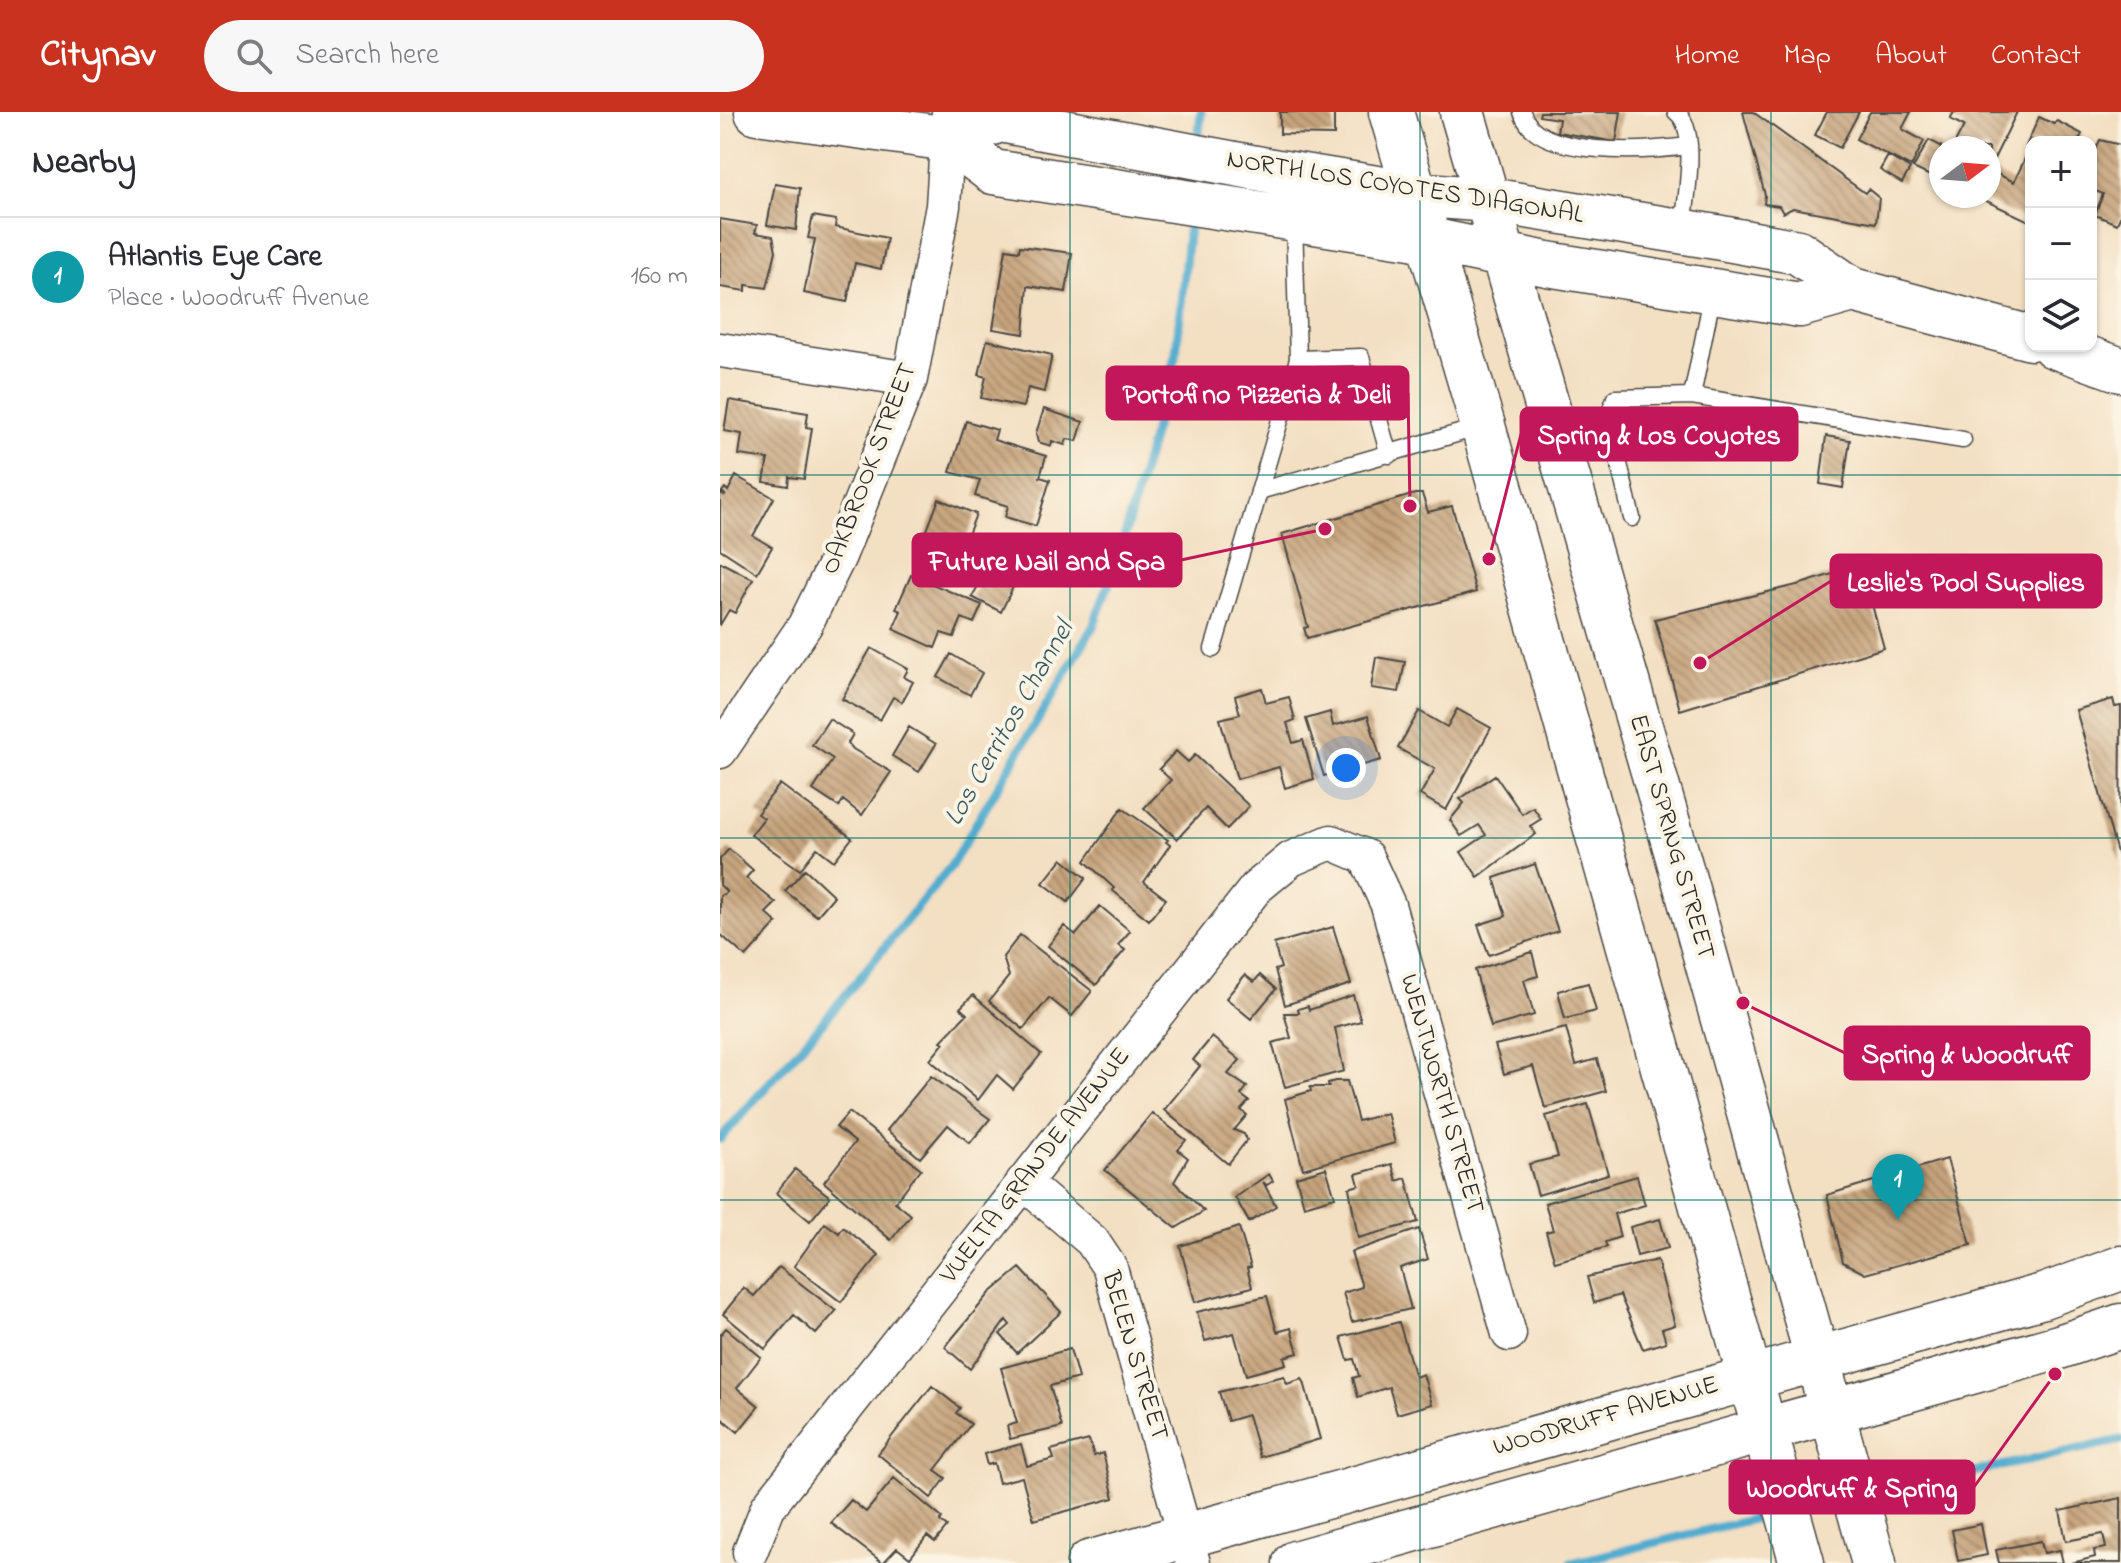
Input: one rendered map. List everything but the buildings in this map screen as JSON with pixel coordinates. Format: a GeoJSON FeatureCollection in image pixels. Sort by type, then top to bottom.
{"type":"FeatureCollection","features":[{"type":"Feature","properties":{"kind":"main road","name":"NORTH LOS COYOTES DIAGONAL"},"geometry":{"type":"LineString","coordinates":[[757,112],[949,125],[1000,120],[1278,172],[1414,194],[1489,200],[1683,231],[1798,252],[1853,290],[2025,336]]}},
{"type":"Feature","properties":{"kind":"main road"},"geometry":{"type":"LineString","coordinates":[[1391,112],[1483,426],[1802,1563]]}},
{"type":"Feature","properties":{"kind":"main road","name":"EAST SPRING STREET"},"geometry":{"type":"LineString","coordinates":[[1462,112],[1677,854],[1874,1563]]}},
{"type":"Feature","properties":{"kind":"main road","name":"NORTH LOS COYOTES DIAGONAL"},"geometry":{"type":"LineString","coordinates":[[949,125],[993,172],[1430,240],[1505,256],[1800,305],[1853,290]]}},
{"type":"Feature","properties":{"kind":"main road"},"geometry":{"type":"LineString","coordinates":[[2071,352],[2121,370]]}},
{"type":"Feature","properties":{"kind":"main road"},"geometry":{"type":"LineString","coordinates":[[1609,873],[1677,854]]}},
{"type":"Feature","properties":{"kind":"main road","name":"WOODRUFF AVENUE"},"geometry":{"type":"LineString","coordinates":[[1089,1563],[1189,1549],[1750,1375],[2043,1296],[2121,1268]]}},
{"type":"Feature","properties":{"kind":"main road"},"geometry":{"type":"LineString","coordinates":[[1295,1563],[2121,1326]]}},
{"type":"Feature","properties":{"kind":"street","name":"OAKBROOK STREET"},"geometry":{"type":"LineString","coordinates":[[720,751],[805,625],[839,556],[910,379],[943,206],[949,125]]}},
{"type":"Feature","properties":{"kind":"street"},"geometry":{"type":"LineString","coordinates":[[720,350],[910,379]]}},
{"type":"Feature","properties":{"kind":"street","name":"VUELTA GRANDE AVENUE"},"geometry":{"type":"LineString","coordinates":[[750,1552],[768,1507],[1256,888],[1291,859],[1331,842],[1366,857]]}},
{"type":"Feature","properties":{"kind":"street","name":"WENTWORTH STREET"},"geometry":{"type":"LineString","coordinates":[[1366,857],[1388,905],[1509,1334]]}},
{"type":"Feature","properties":{"kind":"street","name":"BELEN STREET"},"geometry":{"type":"LineString","coordinates":[[1023,1182],[1092,1241],[1110,1268],[1189,1549]]}},
{"type":"Feature","properties":{"kind":"lane"},"geometry":{"type":"LineString","coordinates":[[1522,112],[1524,122],[1542,137],[1561,143],[1640,152],[1689,146]]}},
{"type":"Feature","properties":{"kind":"lane"},"geometry":{"type":"LineString","coordinates":[[1676,112],[1683,117],[1690,135],[1683,231]]}},
{"type":"Feature","properties":{"kind":"lane"},"geometry":{"type":"LineString","coordinates":[[1213,649],[1298,359],[1286,217]]}},
{"type":"Feature","properties":{"kind":"lane"},"geometry":{"type":"LineString","coordinates":[[1692,396],[1713,291]]}},
{"type":"Feature","properties":{"kind":"lane"},"geometry":{"type":"LineString","coordinates":[[1298,359],[1361,357],[1389,455]]}},
{"type":"Feature","properties":{"kind":"lane"},"geometry":{"type":"LineString","coordinates":[[1632,518],[1608,418],[1615,398],[1692,396],[1963,440]]}},
{"type":"Feature","properties":{"kind":"lane"},"geometry":{"type":"LineString","coordinates":[[1259,491],[1483,426]]}},
{"type":"Feature","properties":{"kind":"waterway","name":"Los Cerritos Channel"},"geometry":{"type":"LineString","coordinates":[[1198,144],[1201,112]]}},
{"type":"Feature","properties":{"kind":"waterway","name":"Los Cerritos Channel"},"geometry":{"type":"LineString","coordinates":[[720,1139],[830,1014],[951,866],[1093,627],[1120,552],[1176,353],[1190,215]]}},
{"type":"Feature","properties":{"kind":"waterway"},"geometry":{"type":"LineString","coordinates":[[1876,1493],[2121,1440]]}},
{"type":"Feature","properties":{"kind":"waterway"},"geometry":{"type":"LineString","coordinates":[[1571,1563],[1753,1519]]}},
{"type":"Feature","properties":{"kind":"place","name":"Portofino Pizzeria & Deli"},"geometry":{"type":"Point","coordinates":[1410,506]}},
{"type":"Feature","properties":{"kind":"place","name":"Future Nail and Spa"},"geometry":{"type":"Point","coordinates":[1325,529]}},
{"type":"Feature","properties":{"kind":"place","name":"Spring & Los Coyotes"},"geometry":{"type":"Point","coordinates":[1489,559]}},
{"type":"Feature","properties":{"kind":"place","name":"Leslie's Pool Supplies"},"geometry":{"type":"Point","coordinates":[1700,663]}},
{"type":"Feature","properties":{"kind":"place","name":"Spring & Woodruff"},"geometry":{"type":"Point","coordinates":[1743,1003]}},
{"type":"Feature","properties":{"kind":"place","name":"Atlantis Eye Care"},"geometry":{"type":"Point","coordinates":[1898,1220]}},
{"type":"Feature","properties":{"kind":"place","name":"Woodruff & Spring"},"geometry":{"type":"Point","coordinates":[2055,1374]}}]}
